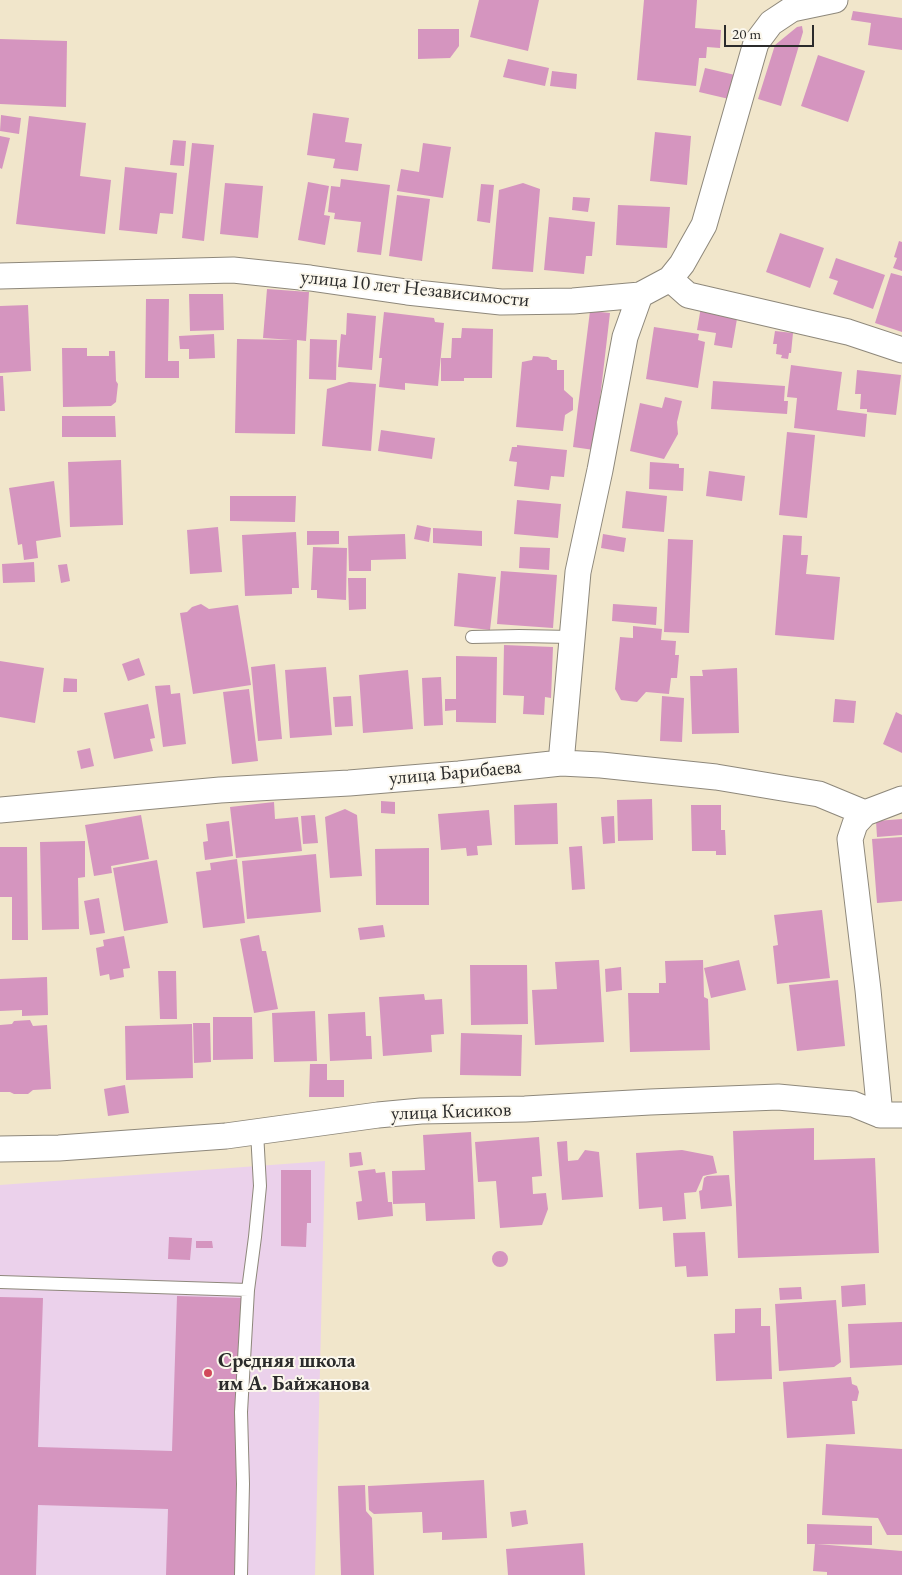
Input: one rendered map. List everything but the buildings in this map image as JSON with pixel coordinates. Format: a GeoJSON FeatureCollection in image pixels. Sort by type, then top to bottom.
{"type":"FeatureCollection","features":[{"type":"Feature","properties":{"kind":"street"},"geometry":{"type":"LineString","coordinates":[[835,0],[792,9],[771,23],[756,43],[704,225],[682,264],[670,279],[688,295],[838,330],[902,350]]}},
{"type":"Feature","properties":{"kind":"street","name":"улица 10 лет Независимости"},"geometry":{"type":"LineString","coordinates":[[0,276],[233,270],[501,302],[573,301],[640,296],[670,279]]}},
{"type":"Feature","properties":{"kind":"street"},"geometry":{"type":"LineString","coordinates":[[561,763],[578,572],[600,470],[625,337],[640,296]]}},
{"type":"Feature","properties":{"kind":"street","name":"улица Барибаева"},"geometry":{"type":"LineString","coordinates":[[0,810],[220,790],[349,783],[459,774],[561,763],[601,765],[716,777],[819,794],[865,813]]}},
{"type":"Feature","properties":{"kind":"street"},"geometry":{"type":"LineString","coordinates":[[819,794],[850,839]]}},
{"type":"Feature","properties":{"kind":"street"},"geometry":{"type":"LineString","coordinates":[[891,1115],[868,990],[850,839],[855,824],[865,813],[902,799]]}},
{"type":"Feature","properties":{"kind":"street","name":"улица Кисиков"},"geometry":{"type":"LineString","coordinates":[[0,1149],[69,1147],[226,1136],[421,1111],[526,1109],[778,1097],[853,1104],[891,1115]]}},
{"type":"Feature","properties":{"kind":"lane"},"geometry":{"type":"LineString","coordinates":[[472,637],[572,637]]}},
{"type":"Feature","properties":{"kind":"lane"},"geometry":{"type":"LineString","coordinates":[[241,1575],[242,1412],[248,1290],[256,1238],[260,1186],[258,1132]]}},
{"type":"Feature","properties":{"kind":"lane"},"geometry":{"type":"LineString","coordinates":[[0,1282],[248,1290]]}},
{"type":"Feature","properties":{"kind":"shaded area"},"geometry":{"type":"Polygon","coordinates":[[[325,1161],[315,1575],[0,1575],[0,1185],[325,1161]]]}},
{"type":"Feature","properties":{"kind":"place","name":"Средняя школа им А. Байжанова"},"geometry":{"type":"Point","coordinates":[208,1373]}}]}
